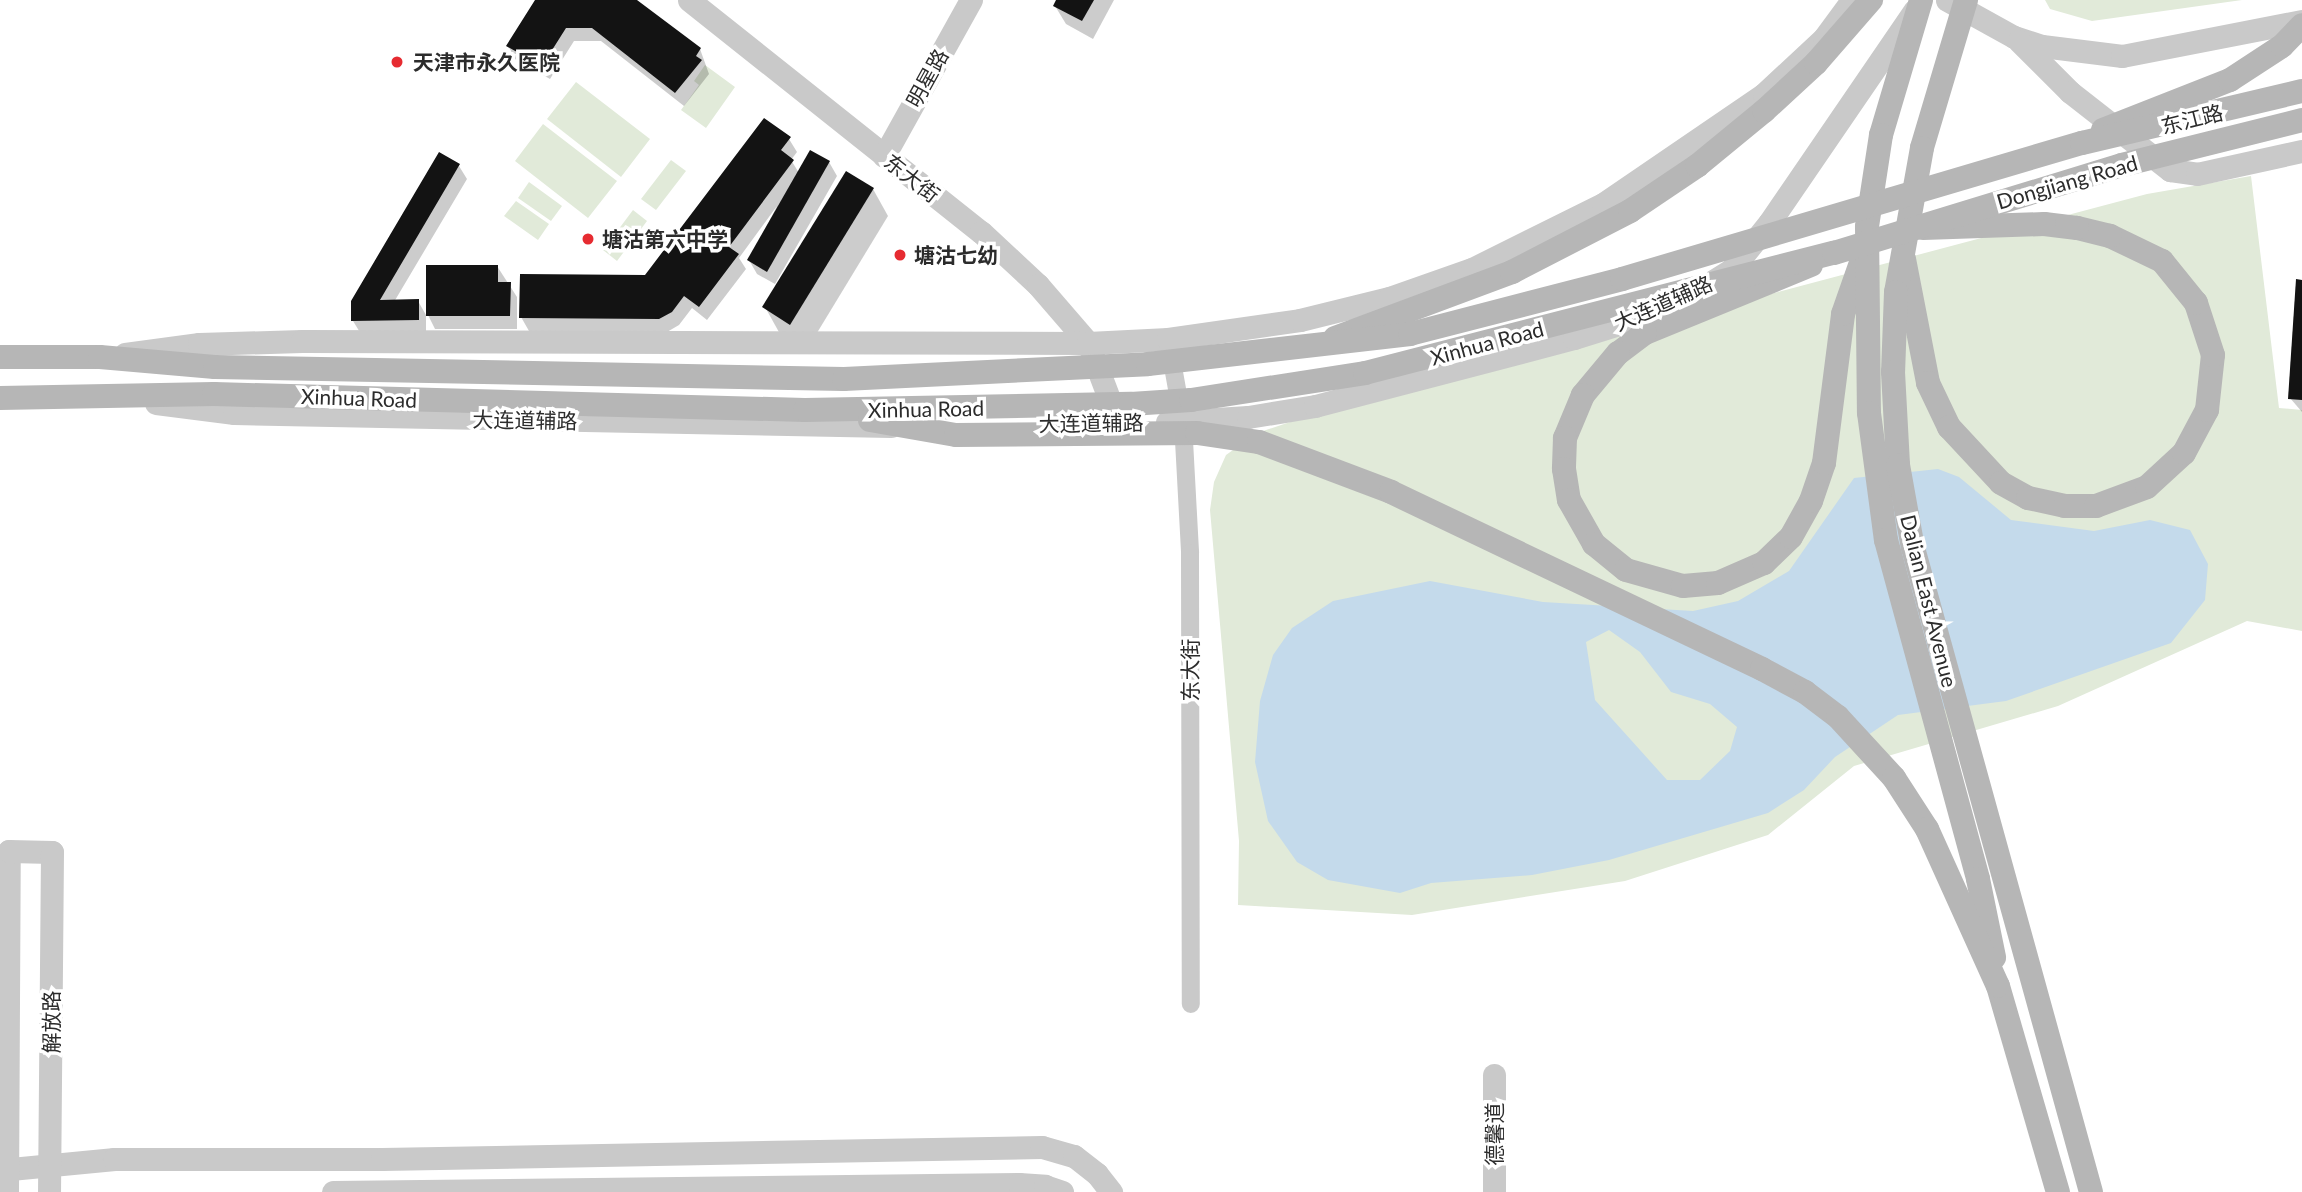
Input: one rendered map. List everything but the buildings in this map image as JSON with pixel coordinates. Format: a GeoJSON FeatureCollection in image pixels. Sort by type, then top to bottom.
{"type":"FeatureCollection","features":[{"type":"Feature","properties":{"kind":"main road"},"geometry":{"type":"LineString","coordinates":[[1319,344],[1512,272],[1641,204],[1764,111],[1816,63],[1871,0]]}},
{"type":"Feature","properties":{"kind":"main road","name":"Dalian East Avenue"},"geometry":{"type":"LineString","coordinates":[[1922,0],[1881,135],[1864,254],[1869,413],[1886,540],[1987,916],[1998,986],[2058,1192]]}},
{"type":"Feature","properties":{"kind":"main road","name":"Dalian East Avenue"},"geometry":{"type":"LineString","coordinates":[[1966,0],[1928,126],[1903,252],[1893,372],[1905,508],[2091,1192]]}},
{"type":"Feature","properties":{"kind":"main road"},"geometry":{"type":"LineString","coordinates":[[2082,143],[2130,117],[2230,80],[2273,53],[2302,23]]}},
{"type":"Feature","properties":{"kind":"main road","name":"东江路"},"geometry":{"type":"LineString","coordinates":[[2082,143],[2302,91]]}},
{"type":"Feature","properties":{"kind":"main road","name":"Dongjiang Road"},"geometry":{"type":"LineString","coordinates":[[1835,253],[2122,165],[2302,120]]}},
{"type":"Feature","properties":{"kind":"main road","name":"Dongjiang Road"},"geometry":{"type":"LineString","coordinates":[[1823,221],[2082,143]]}},
{"type":"Feature","properties":{"kind":"main road","name":"Xinhua Road"},"geometry":{"type":"LineString","coordinates":[[0,357],[100,357],[215,367],[844,379],[1148,364],[1455,326],[1823,221]]}},
{"type":"Feature","properties":{"kind":"main road"},"geometry":{"type":"LineString","coordinates":[[1903,252],[1928,383],[1949,427],[2001,483],[2028,498],[2065,506],[2096,506],[2147,487],[2184,453],[2207,410],[2213,355],[2196,303],[2162,261],[2110,236],[2077,228],[2028,224],[1923,228]]}},
{"type":"Feature","properties":{"kind":"main road"},"geometry":{"type":"LineString","coordinates":[[1835,253],[1784,278],[1646,333],[1618,353],[1588,386],[1569,424],[1563,469],[1577,518],[1611,561],[1644,578],[1703,585],[1750,572],[1791,537],[1811,501],[1824,463],[1843,314],[1864,254]]}},
{"type":"Feature","properties":{"kind":"main road","name":"Xinhua Road"},"geometry":{"type":"LineString","coordinates":[[0,398],[215,394],[806,410],[1131,404],[1288,387],[1433,358],[1835,253]]}},
{"type":"Feature","properties":{"kind":"main road"},"geometry":{"type":"LineString","coordinates":[[806,410],[956,435],[1197,433],[1259,442],[1391,492],[1762,669],[1822,704],[1883,763],[1927,829],[1998,986]]}},
{"type":"Feature","properties":{"kind":"street","name":"东大街"},"geometry":{"type":"LineString","coordinates":[[689,0],[981,232],[1038,285],[1088,343],[1118,422]]}},
{"type":"Feature","properties":{"kind":"street","name":"明星路"},"geometry":{"type":"LineString","coordinates":[[884,156],[971,0]]}},
{"type":"Feature","properties":{"kind":"street"},"geometry":{"type":"LineString","coordinates":[[100,357],[199,344],[289,341],[1088,343],[1168,339],[1300,320],[1389,298],[1472,269],[1532,241],[1637,182],[1764,94],[1824,38],[1852,0]]}},
{"type":"Feature","properties":{"kind":"street","name":"大连道辅路"},"geometry":{"type":"LineString","coordinates":[[98,397],[234,413],[792,426],[1183,422],[1315,405],[1574,338],[1644,316],[1716,281],[1732,269],[1769,223],[1922,0]]}},
{"type":"Feature","properties":{"kind":"street"},"geometry":{"type":"LineString","coordinates":[[1947,0],[2014,37],[2042,46],[2122,57],[2302,23]]}},
{"type":"Feature","properties":{"kind":"street"},"geometry":{"type":"LineString","coordinates":[[2014,37],[2070,92],[2170,170],[2197,174],[2302,151]]}},
{"type":"Feature","properties":{"kind":"street","name":"东大街"},"geometry":{"type":"LineString","coordinates":[[1168,339],[1183,422],[1190,553],[1191,1003]]}},
{"type":"Feature","properties":{"kind":"street","name":"解放路"},"geometry":{"type":"LineString","coordinates":[[5,1177],[9,851],[52,852],[49,1192]]}},
{"type":"Feature","properties":{"kind":"street","name":"德馨道"},"geometry":{"type":"LineString","coordinates":[[1494,1076],[1494,1192]]}},
{"type":"Feature","properties":{"kind":"street"},"geometry":{"type":"LineString","coordinates":[[5,1177],[50,1164],[114,1158],[382,1159],[1042,1147],[1074,1156],[1097,1174],[1111,1192]]}},
{"type":"Feature","properties":{"kind":"street"},"geometry":{"type":"LineString","coordinates":[[333,1192],[1019,1184],[1045,1185],[1062,1192]]}},
{"type":"Feature","properties":{"kind":"green space"},"geometry":{"type":"Polygon","coordinates":[[[2045,0],[2242,0],[2092,21],[2050,9],[2045,0]]]}},
{"type":"Feature","properties":{"kind":"green space"},"geometry":{"type":"Polygon","coordinates":[[[705,65],[735,87],[706,128],[681,110],[699,85],[694,81],[705,65]]]}},
{"type":"Feature","properties":{"kind":"green space"},"geometry":{"type":"Polygon","coordinates":[[[576,82],[650,139],[621,177],[547,119],[576,82]]]}},
{"type":"Feature","properties":{"kind":"green space"},"geometry":{"type":"Polygon","coordinates":[[[543,124],[617,181],[588,218],[515,161],[543,124]]]}},
{"type":"Feature","properties":{"kind":"green space"},"geometry":{"type":"Polygon","coordinates":[[[671,160],[686,171],[656,210],[641,199],[671,160]]]}},
{"type":"Feature","properties":{"kind":"green space"},"geometry":{"type":"Polygon","coordinates":[[[2251,176],[2279,408],[2302,410],[2302,631],[2247,621],[2058,706],[1854,766],[1768,835],[1625,881],[1412,915],[1238,905],[1239,841],[1210,510],[1214,482],[1226,455],[1257,433],[1296,420],[2147,194],[2251,176]]]}},
{"type":"Feature","properties":{"kind":"green space"},"geometry":{"type":"Polygon","coordinates":[[[529,182],[562,206],[551,221],[518,198],[529,182]]]}},
{"type":"Feature","properties":{"kind":"green space"},"geometry":{"type":"Polygon","coordinates":[[[516,201],[549,224],[538,240],[504,216],[516,201]]]}},
{"type":"Feature","properties":{"kind":"green space"},"geometry":{"type":"Polygon","coordinates":[[[633,210],[647,221],[617,261],[603,250],[633,210]]]}},
{"type":"Feature","properties":{"kind":"water"},"geometry":{"type":"Polygon","coordinates":[[[1938,469],[1959,477],[2011,520],[2094,531],[2150,520],[2190,530],[2208,564],[2205,600],[2171,643],[2006,701],[1898,715],[1835,757],[1804,790],[1768,813],[1609,860],[1532,875],[1431,883],[1400,893],[1328,880],[1297,862],[1268,821],[1255,762],[1260,701],[1273,655],[1292,628],[1333,601],[1430,581],[1543,602],[1693,611],[1738,601],[1789,571],[1854,478],[1938,469]],[[1609,630],[1586,642],[1595,700],[1667,780],[1700,780],[1730,751],[1737,727],[1710,704],[1671,692],[1640,652],[1609,630]]]}},
{"type":"Feature","properties":{"kind":"place","name":"天津市永久医院"},"geometry":{"type":"Point","coordinates":[397,62]}},
{"type":"Feature","properties":{"kind":"place","name":"塘沽第六中学"},"geometry":{"type":"Point","coordinates":[588,239]}},
{"type":"Feature","properties":{"kind":"place","name":"塘沽七幼"},"geometry":{"type":"Point","coordinates":[900,255]}}]}
